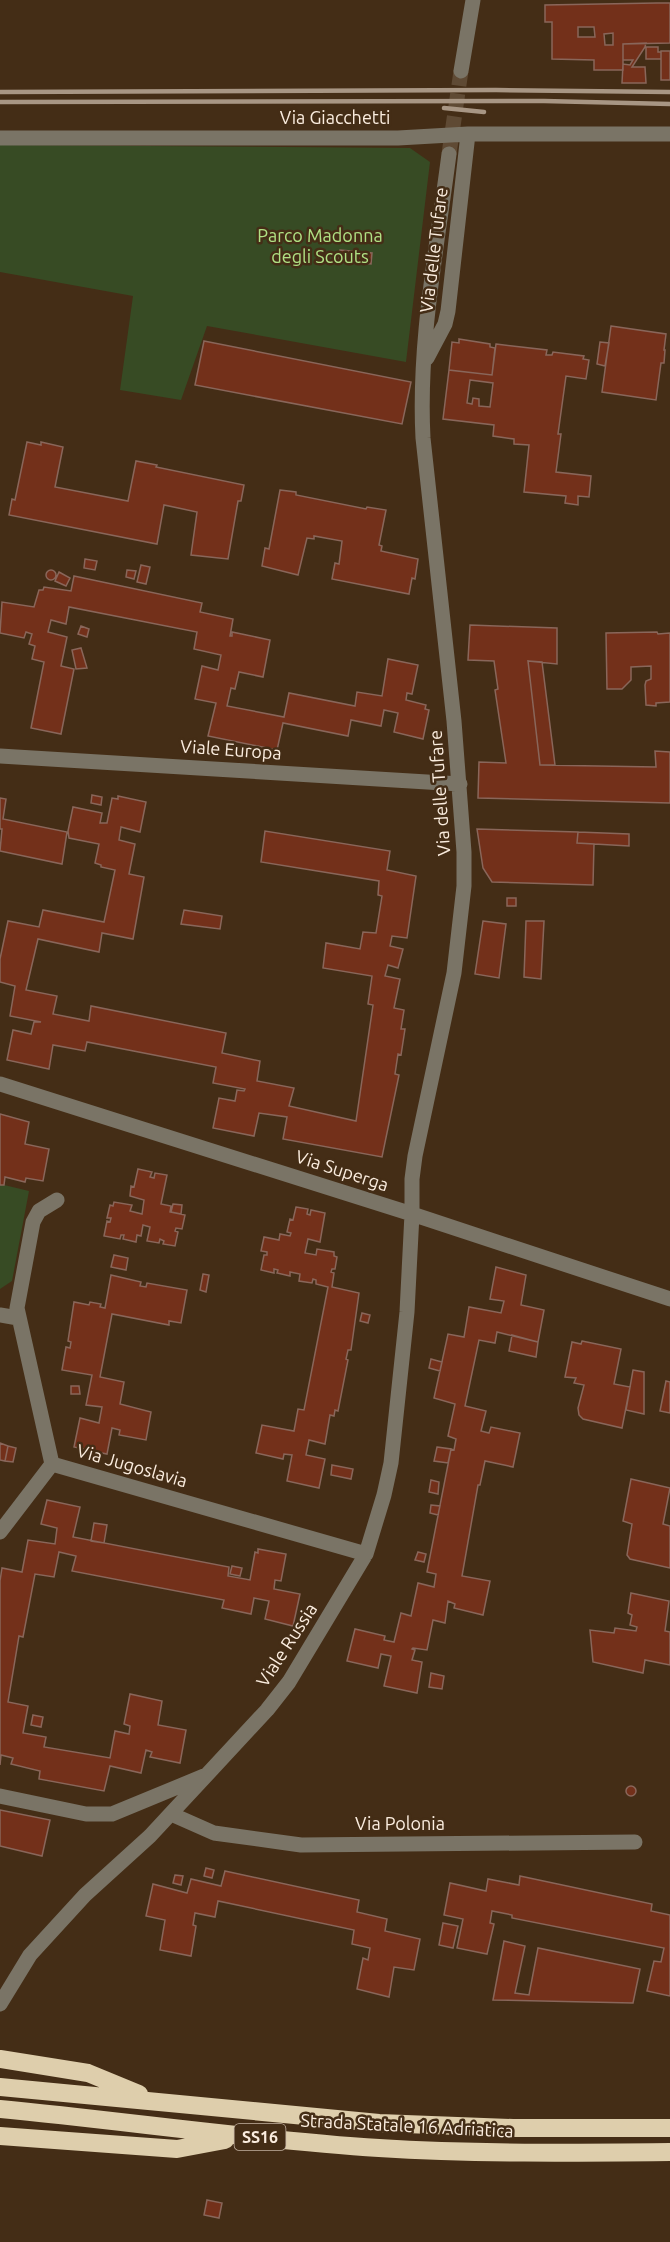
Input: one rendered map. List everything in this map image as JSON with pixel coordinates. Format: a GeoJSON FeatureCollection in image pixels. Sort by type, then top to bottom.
{"type":"FeatureCollection","features":[{"type":"Feature","properties":{"kind":"highway","name":"SS16"},"geometry":{"type":"LineString","coordinates":[[0,2059],[88,2073],[154,2101]]}},
{"type":"Feature","properties":{"kind":"highway","name":"Strada Statale 16 Adriatica"},"geometry":{"type":"LineString","coordinates":[[0,2087],[379,2123],[513,2128],[670,2128]]}},
{"type":"Feature","properties":{"kind":"highway","name":"Strada Statale 16 Adriatica"},"geometry":{"type":"LineString","coordinates":[[0,2109],[380,2148],[522,2153],[670,2152]]}},
{"type":"Feature","properties":{"kind":"highway","name":"SS16"},"geometry":{"type":"LineString","coordinates":[[0,2136],[177,2149],[246,2136]]}},
{"type":"Feature","properties":{"kind":"street"},"geometry":{"type":"LineString","coordinates":[[461,70],[473,0]]}},
{"type":"Feature","properties":{"kind":"street","name":"Via Giacchetti"},"geometry":{"type":"LineString","coordinates":[[0,138],[398,138],[468,134],[670,134]]}},
{"type":"Feature","properties":{"kind":"street","name":"Via delle Tufare"},"geometry":{"type":"LineString","coordinates":[[423,366],[445,324],[448,310],[468,134]]}},
{"type":"Feature","properties":{"kind":"street","name":"Via delle Tufare"},"geometry":{"type":"LineString","coordinates":[[412,1214],[412,1179],[415,1156],[454,973],[464,886],[460,784],[421,405],[423,366],[449,154]]}},
{"type":"Feature","properties":{"kind":"street","name":"Viale Europa"},"geometry":{"type":"LineString","coordinates":[[0,756],[460,784]]}},
{"type":"Feature","properties":{"kind":"street","name":"Via Superga"},"geometry":{"type":"LineString","coordinates":[[0,1084],[412,1214],[670,1299]]}},
{"type":"Feature","properties":{"kind":"street","name":"Via Jugoslavia"},"geometry":{"type":"LineString","coordinates":[[57,1200],[39,1211],[33,1222],[18,1298],[18,1318],[52,1464],[366,1554]]}},
{"type":"Feature","properties":{"kind":"street","name":"Viale Russia"},"geometry":{"type":"LineString","coordinates":[[0,2004],[30,1955],[85,1895],[150,1836],[267,1710],[289,1682],[366,1554],[391,1463],[407,1312],[412,1214]]}},
{"type":"Feature","properties":{"kind":"street"},"geometry":{"type":"LineString","coordinates":[[0,1315],[18,1318]]}},
{"type":"Feature","properties":{"kind":"street"},"geometry":{"type":"LineString","coordinates":[[0,1532],[52,1464]]}},
{"type":"Feature","properties":{"kind":"street"},"geometry":{"type":"LineString","coordinates":[[0,1796],[86,1814],[112,1814],[209,1774]]}},
{"type":"Feature","properties":{"kind":"street","name":"Via Polonia"},"geometry":{"type":"LineString","coordinates":[[171,1814],[214,1833],[301,1845],[635,1842]]}},
{"type":"Feature","properties":{"kind":"green space","name":"Parco Madonna degli Scouts"},"geometry":{"type":"Polygon","coordinates":[[[0,145],[410,148],[430,162],[406,362],[207,326],[181,400],[120,390],[133,296],[0,272],[0,145]]]}},
{"type":"Feature","properties":{"kind":"green space"},"geometry":{"type":"Polygon","coordinates":[[[0,1184],[29,1191],[12,1281],[0,1289],[0,1184]]]}},
{"type":"Feature","properties":{"kind":"building"},"geometry":{"type":"Polygon","coordinates":[[[670,3],[670,43],[623,44],[623,70],[594,70],[594,60],[552,59],[552,22],[545,22],[545,5],[670,3]],[[578,27],[578,37],[595,37],[594,27],[578,27]],[[613,33],[604,34],[605,45],[613,45],[613,33]]]}},
{"type":"Feature","properties":{"kind":"building"},"geometry":{"type":"Polygon","coordinates":[[[646,43],[632,67],[645,67],[646,83],[622,83],[623,64],[630,65],[633,60],[623,60],[623,44],[646,43]]]}},
{"type":"Feature","properties":{"kind":"building"},"geometry":{"type":"Polygon","coordinates":[[[646,47],[658,47],[661,59],[646,59],[646,47]]]}},
{"type":"Feature","properties":{"kind":"building"},"geometry":{"type":"Polygon","coordinates":[[[661,51],[670,51],[670,80],[661,80],[661,51]]]}},
{"type":"Feature","properties":{"kind":"building"},"geometry":{"type":"Polygon","coordinates":[[[340,250],[372,253],[371,264],[339,261],[340,250]]]}},
{"type":"Feature","properties":{"kind":"building"},"geometry":{"type":"Polygon","coordinates":[[[611,326],[666,334],[664,363],[661,363],[656,400],[602,392],[611,326]]]}},
{"type":"Feature","properties":{"kind":"building"},"geometry":{"type":"Polygon","coordinates":[[[459,339],[490,344],[490,347],[495,348],[492,375],[449,370],[452,342],[459,343],[459,339]]]}},
{"type":"Feature","properties":{"kind":"building"},"geometry":{"type":"Polygon","coordinates":[[[204,341],[411,382],[402,424],[195,385],[204,341]]]}},
{"type":"Feature","properties":{"kind":"building"},"geometry":{"type":"Polygon","coordinates":[[[600,342],[609,343],[605,366],[597,364],[600,342]]]}},
{"type":"Feature","properties":{"kind":"building"},"geometry":{"type":"Polygon","coordinates":[[[496,344],[547,350],[546,355],[552,355],[553,352],[584,356],[583,359],[589,360],[586,379],[566,376],[558,434],[561,434],[556,472],[591,476],[589,497],[578,496],[578,505],[565,503],[566,496],[524,492],[529,445],[514,444],[514,439],[493,436],[494,425],[443,419],[449,370],[492,375],[496,344]],[[470,380],[467,403],[472,404],[473,398],[479,399],[479,406],[490,407],[493,383],[470,380]]]}},
{"type":"Feature","properties":{"kind":"building"},"geometry":{"type":"Polygon","coordinates":[[[27,442],[41,445],[41,442],[63,447],[55,487],[128,501],[136,461],[244,485],[241,501],[238,501],[228,559],[191,555],[197,512],[164,505],[157,544],[9,515],[12,499],[15,500],[27,442]]]}},
{"type":"Feature","properties":{"kind":"building"},"geometry":{"type":"Polygon","coordinates":[[[280,490],[366,509],[367,507],[386,510],[379,545],[382,546],[381,551],[418,559],[415,579],[412,578],[409,594],[332,579],[335,563],[339,564],[342,541],[314,536],[314,539],[307,538],[298,575],[262,566],[265,548],[269,549],[280,490]]]}},
{"type":"Feature","properties":{"kind":"building"},"geometry":{"type":"Polygon","coordinates":[[[85,559],[97,561],[95,570],[84,568],[85,559]]]}},
{"type":"Feature","properties":{"kind":"building"},"geometry":{"type":"Polygon","coordinates":[[[141,565],[150,567],[146,584],[137,582],[141,565]]]}},
{"type":"Feature","properties":{"kind":"building"},"geometry":{"type":"Polygon","coordinates":[[[51,570],[55,571],[55,579],[51,580],[47,579],[46,575],[47,571],[51,570]]]}},
{"type":"Feature","properties":{"kind":"building"},"geometry":{"type":"Polygon","coordinates":[[[127,570],[136,571],[134,579],[126,577],[127,570]]]}},
{"type":"Feature","properties":{"kind":"building"},"geometry":{"type":"Polygon","coordinates":[[[59,572],[70,578],[66,586],[55,581],[59,572]]]}},
{"type":"Feature","properties":{"kind":"building"},"geometry":{"type":"Polygon","coordinates":[[[74,576],[202,603],[200,612],[233,619],[230,636],[232,632],[270,640],[263,677],[239,672],[235,689],[231,688],[227,706],[284,717],[289,693],[355,706],[357,692],[382,696],[388,659],[418,665],[412,694],[407,693],[406,700],[426,705],[425,709],[429,710],[423,739],[394,732],[398,713],[384,710],[381,726],[351,720],[348,736],[283,723],[277,750],[208,736],[216,703],[195,699],[202,666],[218,670],[221,655],[194,649],[197,632],[69,607],[66,624],[51,620],[48,632],[67,637],[61,666],[74,669],[61,734],[31,728],[44,662],[32,659],[35,646],[29,644],[32,634],[26,632],[24,638],[0,633],[2,602],[34,607],[39,590],[43,590],[44,587],[71,591],[74,576]]]}},
{"type":"Feature","properties":{"kind":"building"},"geometry":{"type":"Polygon","coordinates":[[[470,625],[557,628],[557,664],[528,661],[540,765],[656,767],[655,751],[670,752],[670,803],[478,798],[479,762],[506,763],[495,690],[498,689],[494,661],[468,660],[470,625]]]}},
{"type":"Feature","properties":{"kind":"building"},"geometry":{"type":"Polygon","coordinates":[[[81,626],[89,629],[87,637],[78,634],[81,626]]]}},
{"type":"Feature","properties":{"kind":"building"},"geometry":{"type":"Polygon","coordinates":[[[657,632],[658,634],[670,633],[670,702],[656,703],[656,706],[646,705],[645,685],[646,681],[651,679],[651,666],[631,667],[631,680],[622,689],[607,689],[606,633],[657,632]]]}},
{"type":"Feature","properties":{"kind":"building"},"geometry":{"type":"Polygon","coordinates":[[[81,648],[87,668],[76,669],[72,650],[81,648]]]}},
{"type":"Feature","properties":{"kind":"building"},"geometry":{"type":"Polygon","coordinates":[[[528,661],[542,662],[555,765],[540,765],[528,661]]]}},
{"type":"Feature","properties":{"kind":"building"},"geometry":{"type":"Polygon","coordinates":[[[92,795],[102,797],[101,805],[91,803],[92,795]]]}},
{"type":"Feature","properties":{"kind":"building"},"geometry":{"type":"Polygon","coordinates":[[[118,796],[146,802],[140,832],[121,827],[119,840],[135,844],[129,874],[144,877],[133,939],[102,933],[99,952],[38,939],[26,990],[57,996],[53,1014],[89,1021],[91,1006],[226,1033],[222,1053],[260,1061],[257,1081],[294,1088],[289,1106],[356,1121],[373,1005],[368,1004],[372,976],[323,968],[326,943],[360,949],[363,932],[376,933],[382,896],[378,895],[379,881],[261,862],[265,831],[390,851],[387,870],[416,876],[407,938],[392,936],[390,946],[403,949],[398,968],[388,965],[385,976],[400,979],[394,1008],[404,1010],[401,1029],[405,1029],[401,1055],[398,1054],[395,1074],[399,1075],[382,1157],[283,1139],[287,1117],[259,1113],[254,1136],[213,1128],[219,1098],[235,1101],[237,1090],[244,1091],[245,1089],[213,1083],[216,1067],[87,1042],[85,1051],[53,1045],[49,1069],[7,1060],[13,1030],[31,1034],[34,1022],[41,1022],[10,1016],[15,986],[0,982],[0,959],[8,921],[39,927],[43,910],[104,922],[115,870],[95,863],[99,844],[69,838],[68,831],[73,807],[102,813],[100,823],[107,823],[112,798],[118,799],[118,796]]]}},
{"type":"Feature","properties":{"kind":"building"},"geometry":{"type":"Polygon","coordinates":[[[0,798],[6,799],[3,819],[67,832],[62,864],[0,851],[2,829],[0,829],[0,798]]]}},
{"type":"Feature","properties":{"kind":"building"},"geometry":{"type":"Polygon","coordinates":[[[477,829],[578,832],[577,843],[594,844],[593,885],[492,882],[483,868],[477,829]]]}},
{"type":"Feature","properties":{"kind":"building"},"geometry":{"type":"Polygon","coordinates":[[[578,832],[629,834],[629,846],[577,843],[578,832]]]}},
{"type":"Feature","properties":{"kind":"building"},"geometry":{"type":"Polygon","coordinates":[[[507,898],[516,898],[516,906],[507,906],[507,898]]]}},
{"type":"Feature","properties":{"kind":"building"},"geometry":{"type":"Polygon","coordinates":[[[184,910],[222,916],[220,929],[181,924],[184,910]]]}},
{"type":"Feature","properties":{"kind":"building"},"geometry":{"type":"Polygon","coordinates":[[[483,921],[506,924],[499,978],[475,974],[483,921]]]}},
{"type":"Feature","properties":{"kind":"building"},"geometry":{"type":"Polygon","coordinates":[[[526,921],[544,921],[541,979],[524,977],[526,921]]]}},
{"type":"Feature","properties":{"kind":"building"},"geometry":{"type":"Polygon","coordinates":[[[0,1114],[29,1122],[25,1144],[49,1149],[43,1181],[26,1178],[25,1182],[5,1177],[4,1185],[0,1185],[0,1114]]]}},
{"type":"Feature","properties":{"kind":"building"},"geometry":{"type":"Polygon","coordinates":[[[138,1169],[152,1172],[150,1177],[154,1178],[155,1173],[167,1175],[161,1204],[171,1206],[170,1212],[185,1215],[182,1229],[176,1228],[175,1231],[178,1232],[175,1246],[163,1244],[164,1241],[160,1239],[159,1243],[147,1241],[150,1227],[143,1225],[141,1236],[137,1235],[136,1242],[123,1239],[124,1235],[121,1235],[120,1239],[104,1236],[107,1221],[110,1222],[111,1218],[107,1218],[110,1205],[113,1206],[114,1202],[132,1205],[130,1211],[142,1214],[144,1200],[130,1196],[131,1186],[134,1187],[138,1169]]]}},
{"type":"Feature","properties":{"kind":"building"},"geometry":{"type":"Polygon","coordinates":[[[173,1204],[182,1205],[181,1214],[171,1212],[173,1204]]]}},
{"type":"Feature","properties":{"kind":"building"},"geometry":{"type":"Polygon","coordinates":[[[296,1207],[308,1209],[307,1214],[310,1215],[311,1210],[325,1213],[320,1242],[308,1239],[305,1253],[316,1255],[317,1249],[334,1252],[334,1256],[337,1257],[335,1269],[331,1272],[334,1273],[332,1287],[359,1293],[351,1350],[348,1350],[346,1359],[348,1360],[338,1411],[335,1410],[334,1416],[330,1415],[325,1444],[309,1440],[306,1455],[325,1459],[319,1488],[287,1481],[292,1455],[284,1454],[283,1459],[256,1453],[262,1425],[294,1431],[298,1409],[304,1410],[328,1287],[316,1284],[316,1280],[313,1279],[312,1283],[299,1281],[300,1274],[290,1272],[290,1276],[277,1273],[278,1270],[274,1269],[274,1273],[261,1270],[264,1255],[267,1255],[267,1252],[261,1251],[264,1237],[279,1240],[280,1234],[290,1236],[291,1233],[287,1232],[296,1207]]]}},
{"type":"Feature","properties":{"kind":"building"},"geometry":{"type":"Polygon","coordinates":[[[114,1255],[128,1258],[126,1270],[111,1267],[114,1255]]]}},
{"type":"Feature","properties":{"kind":"building"},"geometry":{"type":"Polygon","coordinates":[[[496,1267],[526,1275],[521,1305],[544,1310],[538,1342],[497,1332],[495,1343],[479,1340],[465,1406],[486,1411],[481,1431],[489,1433],[491,1427],[520,1433],[513,1467],[485,1461],[480,1485],[478,1485],[462,1576],[490,1581],[483,1615],[454,1608],[455,1604],[448,1601],[445,1623],[433,1620],[427,1650],[412,1649],[415,1650],[412,1660],[422,1662],[417,1693],[384,1686],[391,1656],[381,1654],[378,1668],[347,1661],[355,1629],[385,1636],[384,1640],[394,1642],[401,1613],[411,1616],[418,1583],[434,1587],[436,1574],[427,1572],[451,1449],[454,1450],[456,1439],[448,1436],[455,1404],[434,1398],[448,1334],[464,1337],[469,1307],[501,1313],[504,1301],[490,1299],[496,1267]]]}},
{"type":"Feature","properties":{"kind":"building"},"geometry":{"type":"Polygon","coordinates":[[[203,1274],[209,1275],[206,1292],[200,1290],[203,1274]]]}},
{"type":"Feature","properties":{"kind":"building"},"geometry":{"type":"Polygon","coordinates":[[[111,1275],[141,1282],[140,1286],[146,1287],[147,1283],[187,1290],[181,1323],[169,1321],[169,1325],[112,1314],[100,1377],[124,1382],[120,1404],[151,1412],[146,1440],[119,1435],[120,1430],[112,1428],[107,1454],[74,1447],[80,1418],[99,1423],[102,1407],[86,1405],[92,1375],[62,1370],[66,1347],[70,1348],[71,1342],[68,1341],[74,1302],[89,1305],[90,1302],[101,1304],[100,1307],[105,1308],[111,1275]]]}},
{"type":"Feature","properties":{"kind":"building"},"geometry":{"type":"Polygon","coordinates":[[[362,1313],[370,1315],[368,1323],[360,1321],[362,1313]]]}},
{"type":"Feature","properties":{"kind":"building"},"geometry":{"type":"Polygon","coordinates":[[[512,1335],[538,1342],[536,1357],[509,1351],[512,1335]]]}},
{"type":"Feature","properties":{"kind":"building"},"geometry":{"type":"Polygon","coordinates":[[[582,1341],[621,1349],[614,1384],[630,1387],[622,1428],[583,1419],[579,1415],[578,1408],[584,1385],[574,1383],[576,1378],[565,1377],[572,1342],[581,1344],[582,1341]]]}},
{"type":"Feature","properties":{"kind":"building"},"geometry":{"type":"Polygon","coordinates":[[[431,1359],[442,1362],[440,1371],[429,1368],[431,1359]]]}},
{"type":"Feature","properties":{"kind":"building"},"geometry":{"type":"Polygon","coordinates":[[[633,1370],[644,1372],[644,1414],[626,1410],[633,1370]]]}},
{"type":"Feature","properties":{"kind":"building"},"geometry":{"type":"Polygon","coordinates":[[[666,1381],[670,1382],[670,1413],[660,1411],[666,1381]]]}},
{"type":"Feature","properties":{"kind":"building"},"geometry":{"type":"Polygon","coordinates":[[[71,1386],[79,1386],[80,1394],[71,1394],[71,1386]]]}},
{"type":"Feature","properties":{"kind":"building"},"geometry":{"type":"Polygon","coordinates":[[[0,1443],[8,1446],[5,1461],[0,1460],[0,1443]]]}},
{"type":"Feature","properties":{"kind":"building"},"geometry":{"type":"Polygon","coordinates":[[[8,1446],[16,1448],[13,1462],[5,1461],[8,1446]]]}},
{"type":"Feature","properties":{"kind":"building"},"geometry":{"type":"Polygon","coordinates":[[[437,1447],[451,1449],[448,1463],[434,1461],[437,1447]]]}},
{"type":"Feature","properties":{"kind":"building"},"geometry":{"type":"Polygon","coordinates":[[[332,1465],[353,1469],[351,1479],[331,1475],[332,1465]]]}},
{"type":"Feature","properties":{"kind":"building"},"geometry":{"type":"Polygon","coordinates":[[[631,1479],[670,1488],[663,1524],[670,1526],[670,1568],[630,1559],[627,1555],[632,1524],[623,1521],[631,1479]]]}},
{"type":"Feature","properties":{"kind":"building"},"geometry":{"type":"Polygon","coordinates":[[[431,1480],[439,1482],[438,1494],[429,1492],[431,1480]]]}},
{"type":"Feature","properties":{"kind":"building"},"geometry":{"type":"Polygon","coordinates":[[[47,1500],[80,1507],[73,1537],[229,1567],[228,1576],[250,1580],[255,1552],[258,1553],[258,1549],[286,1554],[281,1581],[275,1580],[274,1589],[300,1594],[293,1626],[265,1619],[269,1601],[254,1598],[251,1614],[222,1608],[224,1600],[72,1571],[76,1556],[59,1552],[54,1577],[35,1574],[23,1637],[19,1636],[8,1702],[28,1706],[23,1733],[46,1737],[44,1747],[110,1758],[115,1731],[129,1734],[130,1726],[124,1724],[130,1694],[162,1701],[158,1725],[186,1730],[180,1763],[150,1757],[152,1752],[146,1750],[141,1773],[110,1766],[104,1791],[39,1779],[40,1771],[11,1764],[13,1758],[1,1755],[0,1765],[0,1581],[2,1568],[22,1572],[28,1540],[55,1544],[57,1528],[41,1524],[47,1500]]]}},
{"type":"Feature","properties":{"kind":"building"},"geometry":{"type":"Polygon","coordinates":[[[431,1505],[440,1506],[438,1515],[430,1513],[431,1505]]]}},
{"type":"Feature","properties":{"kind":"building"},"geometry":{"type":"Polygon","coordinates":[[[94,1523],[107,1525],[104,1543],[91,1541],[94,1523]]]}},
{"type":"Feature","properties":{"kind":"building"},"geometry":{"type":"Polygon","coordinates":[[[418,1552],[426,1554],[424,1562],[415,1560],[418,1552]]]}},
{"type":"Feature","properties":{"kind":"building"},"geometry":{"type":"Polygon","coordinates":[[[232,1566],[242,1568],[240,1576],[230,1574],[232,1566]]]}},
{"type":"Feature","properties":{"kind":"building"},"geometry":{"type":"Polygon","coordinates":[[[631,1593],[669,1601],[665,1631],[670,1632],[670,1665],[645,1660],[643,1673],[593,1662],[590,1630],[614,1633],[615,1628],[636,1631],[637,1627],[630,1625],[632,1615],[628,1613],[631,1593]]]}},
{"type":"Feature","properties":{"kind":"building"},"geometry":{"type":"Polygon","coordinates":[[[431,1673],[444,1676],[442,1689],[429,1687],[431,1673]]]}},
{"type":"Feature","properties":{"kind":"building"},"geometry":{"type":"Polygon","coordinates":[[[33,1715],[43,1717],[41,1727],[31,1725],[33,1715]]]}},
{"type":"Feature","properties":{"kind":"building"},"geometry":{"type":"Polygon","coordinates":[[[631,1786],[635,1787],[635,1795],[631,1796],[627,1795],[626,1791],[627,1787],[631,1786]]]}},
{"type":"Feature","properties":{"kind":"building"},"geometry":{"type":"Polygon","coordinates":[[[0,1810],[50,1820],[42,1856],[0,1846],[0,1810]]]}},
{"type":"Feature","properties":{"kind":"building"},"geometry":{"type":"Polygon","coordinates":[[[206,1868],[214,1870],[212,1878],[204,1876],[206,1868]]]}},
{"type":"Feature","properties":{"kind":"building"},"geometry":{"type":"Polygon","coordinates":[[[225,1871],[359,1900],[357,1912],[387,1919],[385,1931],[420,1939],[414,1970],[394,1967],[389,1997],[357,1989],[363,1958],[368,1960],[370,1948],[352,1944],[354,1930],[218,1901],[215,1917],[195,1913],[193,1925],[196,1926],[191,1956],[160,1950],[165,1920],[146,1916],[153,1884],[187,1893],[191,1879],[221,1886],[225,1871]]]}},
{"type":"Feature","properties":{"kind":"building"},"geometry":{"type":"Polygon","coordinates":[[[175,1875],[183,1876],[181,1885],[173,1883],[175,1875]]]}},
{"type":"Feature","properties":{"kind":"building"},"geometry":{"type":"Polygon","coordinates":[[[520,1876],[652,1904],[651,1911],[670,1915],[670,1996],[647,1991],[654,1961],[661,1962],[664,1948],[512,1918],[512,1915],[492,1911],[490,1923],[494,1924],[487,1954],[457,1948],[463,1919],[444,1915],[450,1883],[486,1891],[488,1879],[519,1885],[520,1876]]]}},
{"type":"Feature","properties":{"kind":"building"},"geometry":{"type":"Polygon","coordinates":[[[443,1923],[458,1926],[453,1948],[439,1945],[443,1923]]]}},
{"type":"Feature","properties":{"kind":"building"},"geometry":{"type":"Polygon","coordinates":[[[504,1941],[525,1946],[515,1993],[529,1995],[538,1948],[640,1969],[633,2003],[493,2000],[504,1941]]]}},
{"type":"Feature","properties":{"kind":"building"},"geometry":{"type":"Polygon","coordinates":[[[207,2200],[222,2203],[219,2218],[204,2215],[207,2200]]]}},
{"type":"Feature","properties":{"kind":"tunnel"},"geometry":{"type":"LineString","coordinates":[[449,154],[461,71]]}},
{"type":"Feature","properties":{"kind":"railway"},"geometry":{"type":"LineString","coordinates":[[0,92],[496,90],[670,92]]}},
{"type":"Feature","properties":{"kind":"railway"},"geometry":{"type":"LineString","coordinates":[[0,102],[544,101],[670,104]]}},
{"type":"Feature","properties":{"kind":"railway"},"geometry":{"type":"LineString","coordinates":[[444,108],[484,112]]}}]}
